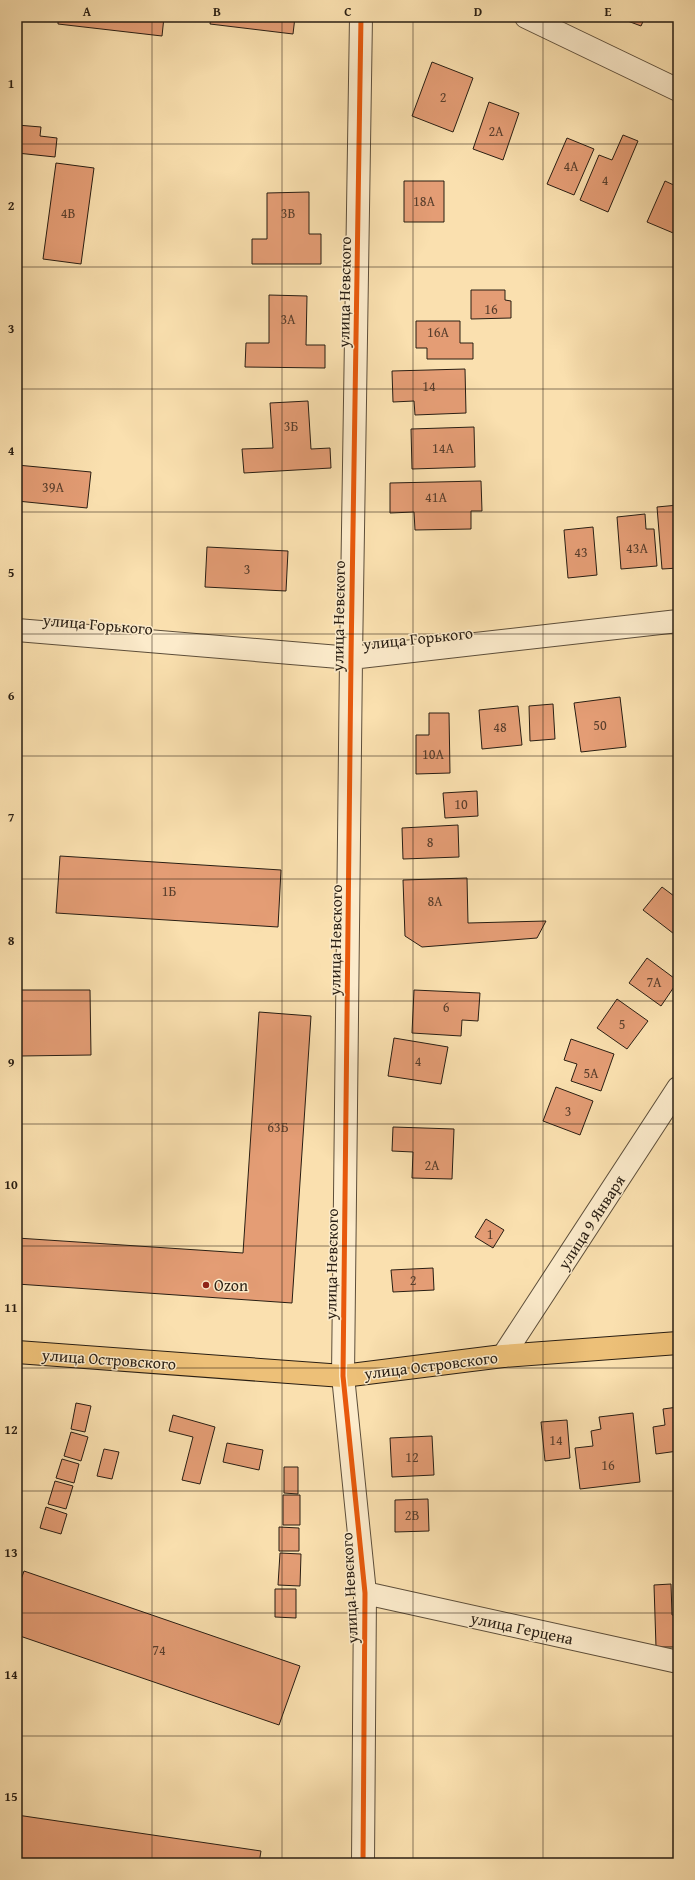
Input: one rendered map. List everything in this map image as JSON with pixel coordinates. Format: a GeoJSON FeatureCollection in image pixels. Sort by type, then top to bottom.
{"type":"FeatureCollection","features":[{"type":"Feature","properties":{"kind":"main road","name":"улица Островского"},"geometry":{"type":"LineString","coordinates":[[17,1352],[343,1376],[503,1356],[678,1343]]}},
{"type":"Feature","properties":{"kind":"street","name":"улица Невского"},"geometry":{"type":"LineString","coordinates":[[361,17],[351,658],[343,1376],[365,1593],[363,1863]]}},
{"type":"Feature","properties":{"kind":"street"},"geometry":{"type":"LineString","coordinates":[[526,17],[678,90]]}},
{"type":"Feature","properties":{"kind":"street","name":"улица Горького"},"geometry":{"type":"LineString","coordinates":[[17,630],[351,658],[678,621]]}},
{"type":"Feature","properties":{"kind":"street","name":"улица 9 Января"},"geometry":{"type":"LineString","coordinates":[[503,1356],[678,1088]]}},
{"type":"Feature","properties":{"kind":"street","name":"улица Герцена"},"geometry":{"type":"LineString","coordinates":[[365,1593],[678,1662]]}},
{"type":"Feature","properties":{"kind":"building"},"geometry":{"type":"Polygon","coordinates":[[[58,17],[164,17],[162,36],[58,24],[58,17]]]}},
{"type":"Feature","properties":{"kind":"building"},"geometry":{"type":"Polygon","coordinates":[[[211,17],[295,17],[293,34],[210,24],[211,17]]]}},
{"type":"Feature","properties":{"kind":"building"},"geometry":{"type":"Polygon","coordinates":[[[617,17],[645,17],[641,26],[617,17]]]}},
{"type":"Feature","properties":{"kind":"building"},"geometry":{"type":"Polygon","coordinates":[[[432,62],[473,78],[453,132],[412,116],[432,62]]]}},
{"type":"Feature","properties":{"kind":"building"},"geometry":{"type":"Polygon","coordinates":[[[489,102],[519,113],[503,160],[473,149],[489,102]]]}},
{"type":"Feature","properties":{"kind":"building"},"geometry":{"type":"Polygon","coordinates":[[[17,125],[41,127],[40,136],[57,138],[55,157],[17,153],[17,125]]]}},
{"type":"Feature","properties":{"kind":"building"},"geometry":{"type":"Polygon","coordinates":[[[623,135],[638,141],[608,212],[580,200],[599,155],[612,160],[623,135]]]}},
{"type":"Feature","properties":{"kind":"building"},"geometry":{"type":"Polygon","coordinates":[[[567,138],[594,149],[574,195],[547,184],[567,138]]]}},
{"type":"Feature","properties":{"kind":"building"},"geometry":{"type":"Polygon","coordinates":[[[56,163],[94,168],[81,264],[43,259],[56,163]]]}},
{"type":"Feature","properties":{"kind":"building"},"geometry":{"type":"Polygon","coordinates":[[[404,181],[444,181],[444,222],[404,222],[404,181]]]}},
{"type":"Feature","properties":{"kind":"building"},"geometry":{"type":"Polygon","coordinates":[[[665,181],[678,187],[678,235],[647,222],[665,181]]]}},
{"type":"Feature","properties":{"kind":"building"},"geometry":{"type":"Polygon","coordinates":[[[309,192],[309,234],[321,234],[321,264],[252,264],[252,239],[267,239],[267,193],[309,192]]]}},
{"type":"Feature","properties":{"kind":"building"},"geometry":{"type":"Polygon","coordinates":[[[471,290],[505,290],[505,300],[511,301],[511,318],[471,319],[471,290]]]}},
{"type":"Feature","properties":{"kind":"building"},"geometry":{"type":"Polygon","coordinates":[[[269,295],[307,296],[306,345],[325,345],[325,368],[245,367],[246,343],[269,343],[269,295]]]}},
{"type":"Feature","properties":{"kind":"building"},"geometry":{"type":"Polygon","coordinates":[[[416,321],[460,321],[460,343],[473,343],[473,359],[427,359],[427,348],[416,348],[416,321]]]}},
{"type":"Feature","properties":{"kind":"building"},"geometry":{"type":"Polygon","coordinates":[[[465,369],[466,413],[415,415],[414,401],[393,402],[392,371],[465,369]]]}},
{"type":"Feature","properties":{"kind":"building"},"geometry":{"type":"Polygon","coordinates":[[[308,401],[311,449],[330,448],[331,468],[244,473],[242,449],[273,448],[270,403],[308,401]]]}},
{"type":"Feature","properties":{"kind":"building"},"geometry":{"type":"Polygon","coordinates":[[[474,427],[475,467],[412,469],[411,429],[474,427]]]}},
{"type":"Feature","properties":{"kind":"building"},"geometry":{"type":"Polygon","coordinates":[[[17,465],[91,472],[87,508],[17,501],[17,465]]]}},
{"type":"Feature","properties":{"kind":"building"},"geometry":{"type":"Polygon","coordinates":[[[481,481],[482,511],[471,511],[471,529],[415,530],[414,512],[390,513],[390,483],[481,481]]]}},
{"type":"Feature","properties":{"kind":"building"},"geometry":{"type":"Polygon","coordinates":[[[678,505],[678,568],[662,569],[657,507],[678,505]]]}},
{"type":"Feature","properties":{"kind":"building"},"geometry":{"type":"Polygon","coordinates":[[[645,514],[646,529],[654,529],[657,566],[621,569],[617,517],[645,514]]]}},
{"type":"Feature","properties":{"kind":"building"},"geometry":{"type":"Polygon","coordinates":[[[593,527],[597,575],[568,578],[564,530],[593,527]]]}},
{"type":"Feature","properties":{"kind":"building"},"geometry":{"type":"Polygon","coordinates":[[[207,547],[288,551],[286,591],[205,587],[207,547]]]}},
{"type":"Feature","properties":{"kind":"building"},"geometry":{"type":"Polygon","coordinates":[[[620,697],[626,747],[581,752],[574,703],[620,697]]]}},
{"type":"Feature","properties":{"kind":"building"},"geometry":{"type":"Polygon","coordinates":[[[553,704],[555,739],[530,741],[529,706],[553,704]]]}},
{"type":"Feature","properties":{"kind":"building"},"geometry":{"type":"Polygon","coordinates":[[[518,706],[522,745],[482,749],[479,710],[518,706]]]}},
{"type":"Feature","properties":{"kind":"building"},"geometry":{"type":"Polygon","coordinates":[[[429,713],[449,713],[450,773],[416,774],[416,735],[429,735],[429,713]]]}},
{"type":"Feature","properties":{"kind":"building"},"geometry":{"type":"Polygon","coordinates":[[[477,791],[478,816],[445,818],[443,793],[477,791]]]}},
{"type":"Feature","properties":{"kind":"building"},"geometry":{"type":"Polygon","coordinates":[[[458,825],[459,857],[403,859],[402,828],[458,825]]]}},
{"type":"Feature","properties":{"kind":"building"},"geometry":{"type":"Polygon","coordinates":[[[60,856],[281,870],[278,927],[56,913],[60,856]]]}},
{"type":"Feature","properties":{"kind":"building"},"geometry":{"type":"Polygon","coordinates":[[[467,878],[468,923],[546,921],[537,938],[422,947],[405,936],[403,880],[467,878]]]}},
{"type":"Feature","properties":{"kind":"building"},"geometry":{"type":"Polygon","coordinates":[[[662,887],[678,899],[678,937],[643,910],[662,887]]]}},
{"type":"Feature","properties":{"kind":"building"},"geometry":{"type":"Polygon","coordinates":[[[647,958],[678,981],[661,1006],[629,983],[647,958]]]}},
{"type":"Feature","properties":{"kind":"building"},"geometry":{"type":"Polygon","coordinates":[[[21,990],[90,990],[91,1055],[21,1056],[21,990]]]}},
{"type":"Feature","properties":{"kind":"building"},"geometry":{"type":"Polygon","coordinates":[[[414,990],[480,993],[478,1021],[462,1020],[461,1036],[412,1033],[414,990]]]}},
{"type":"Feature","properties":{"kind":"building"},"geometry":{"type":"Polygon","coordinates":[[[617,999],[648,1021],[627,1049],[597,1028],[617,999]]]}},
{"type":"Feature","properties":{"kind":"building"},"geometry":{"type":"Polygon","coordinates":[[[259,1012],[311,1016],[292,1303],[17,1284],[17,1238],[243,1253],[259,1012]]]}},
{"type":"Feature","properties":{"kind":"building"},"geometry":{"type":"Polygon","coordinates":[[[394,1038],[448,1047],[441,1084],[388,1076],[394,1038]]]}},
{"type":"Feature","properties":{"kind":"building"},"geometry":{"type":"Polygon","coordinates":[[[571,1039],[614,1054],[601,1091],[571,1081],[577,1064],[564,1060],[571,1039]]]}},
{"type":"Feature","properties":{"kind":"building"},"geometry":{"type":"Polygon","coordinates":[[[556,1087],[593,1101],[580,1135],[543,1121],[556,1087]]]}},
{"type":"Feature","properties":{"kind":"building"},"geometry":{"type":"Polygon","coordinates":[[[393,1127],[454,1129],[452,1179],[412,1178],[413,1152],[392,1151],[393,1127]]]}},
{"type":"Feature","properties":{"kind":"building"},"geometry":{"type":"Polygon","coordinates":[[[486,1219],[504,1230],[493,1248],[475,1237],[486,1219]]]}},
{"type":"Feature","properties":{"kind":"building"},"geometry":{"type":"Polygon","coordinates":[[[433,1268],[434,1290],[393,1292],[391,1270],[433,1268]]]}},
{"type":"Feature","properties":{"kind":"building"},"geometry":{"type":"Polygon","coordinates":[[[76,1403],[91,1406],[85,1432],[71,1429],[76,1403]]]}},
{"type":"Feature","properties":{"kind":"building"},"geometry":{"type":"Polygon","coordinates":[[[678,1407],[678,1451],[656,1454],[653,1427],[665,1425],[663,1409],[678,1407]]]}},
{"type":"Feature","properties":{"kind":"building"},"geometry":{"type":"Polygon","coordinates":[[[633,1413],[640,1482],[580,1489],[575,1448],[593,1446],[591,1431],[601,1429],[599,1417],[633,1413]]]}},
{"type":"Feature","properties":{"kind":"building"},"geometry":{"type":"Polygon","coordinates":[[[173,1415],[215,1427],[200,1484],[182,1480],[193,1437],[169,1431],[173,1415]]]}},
{"type":"Feature","properties":{"kind":"building"},"geometry":{"type":"Polygon","coordinates":[[[567,1420],[570,1458],[545,1461],[541,1422],[567,1420]]]}},
{"type":"Feature","properties":{"kind":"building"},"geometry":{"type":"Polygon","coordinates":[[[71,1432],[88,1437],[81,1461],[64,1456],[71,1432]]]}},
{"type":"Feature","properties":{"kind":"building"},"geometry":{"type":"Polygon","coordinates":[[[432,1436],[434,1475],[392,1477],[390,1438],[432,1436]]]}},
{"type":"Feature","properties":{"kind":"building"},"geometry":{"type":"Polygon","coordinates":[[[227,1443],[263,1450],[259,1470],[223,1462],[227,1443]]]}},
{"type":"Feature","properties":{"kind":"building"},"geometry":{"type":"Polygon","coordinates":[[[104,1449],[119,1452],[112,1479],[97,1476],[104,1449]]]}},
{"type":"Feature","properties":{"kind":"building"},"geometry":{"type":"Polygon","coordinates":[[[62,1459],[79,1464],[74,1483],[56,1478],[62,1459]]]}},
{"type":"Feature","properties":{"kind":"building"},"geometry":{"type":"Polygon","coordinates":[[[284,1467],[298,1467],[298,1494],[284,1493],[284,1467]]]}},
{"type":"Feature","properties":{"kind":"building"},"geometry":{"type":"Polygon","coordinates":[[[55,1481],[73,1486],[66,1509],[48,1504],[55,1481]]]}},
{"type":"Feature","properties":{"kind":"building"},"geometry":{"type":"Polygon","coordinates":[[[283,1495],[300,1495],[300,1525],[283,1525],[283,1495]]]}},
{"type":"Feature","properties":{"kind":"building"},"geometry":{"type":"Polygon","coordinates":[[[428,1499],[429,1531],[395,1532],[395,1500],[428,1499]]]}},
{"type":"Feature","properties":{"kind":"building"},"geometry":{"type":"Polygon","coordinates":[[[46,1507],[67,1514],[61,1534],[40,1528],[46,1507]]]}},
{"type":"Feature","properties":{"kind":"building"},"geometry":{"type":"Polygon","coordinates":[[[279,1527],[299,1528],[299,1551],[279,1551],[279,1527]]]}},
{"type":"Feature","properties":{"kind":"building"},"geometry":{"type":"Polygon","coordinates":[[[280,1553],[301,1554],[300,1586],[278,1585],[280,1553]]]}},
{"type":"Feature","properties":{"kind":"building"},"geometry":{"type":"Polygon","coordinates":[[[24,1571],[300,1666],[279,1725],[17,1635],[17,1591],[24,1571]]]}},
{"type":"Feature","properties":{"kind":"building"},"geometry":{"type":"Polygon","coordinates":[[[671,1584],[672,1615],[678,1615],[678,1647],[656,1647],[654,1585],[671,1584]]]}},
{"type":"Feature","properties":{"kind":"building"},"geometry":{"type":"Polygon","coordinates":[[[275,1589],[296,1589],[296,1618],[275,1617],[275,1589]]]}},
{"type":"Feature","properties":{"kind":"building"},"geometry":{"type":"Polygon","coordinates":[[[17,1815],[261,1851],[259,1863],[17,1863],[17,1815]]]}},
{"type":"Feature","properties":{"kind":"cycle path"},"geometry":{"type":"LineString","coordinates":[[361,17],[351,658],[343,1376],[365,1593],[363,1863]]}},
{"type":"Feature","properties":{"kind":"place","name":"Ozon"},"geometry":{"type":"Point","coordinates":[206,1285]}}]}
